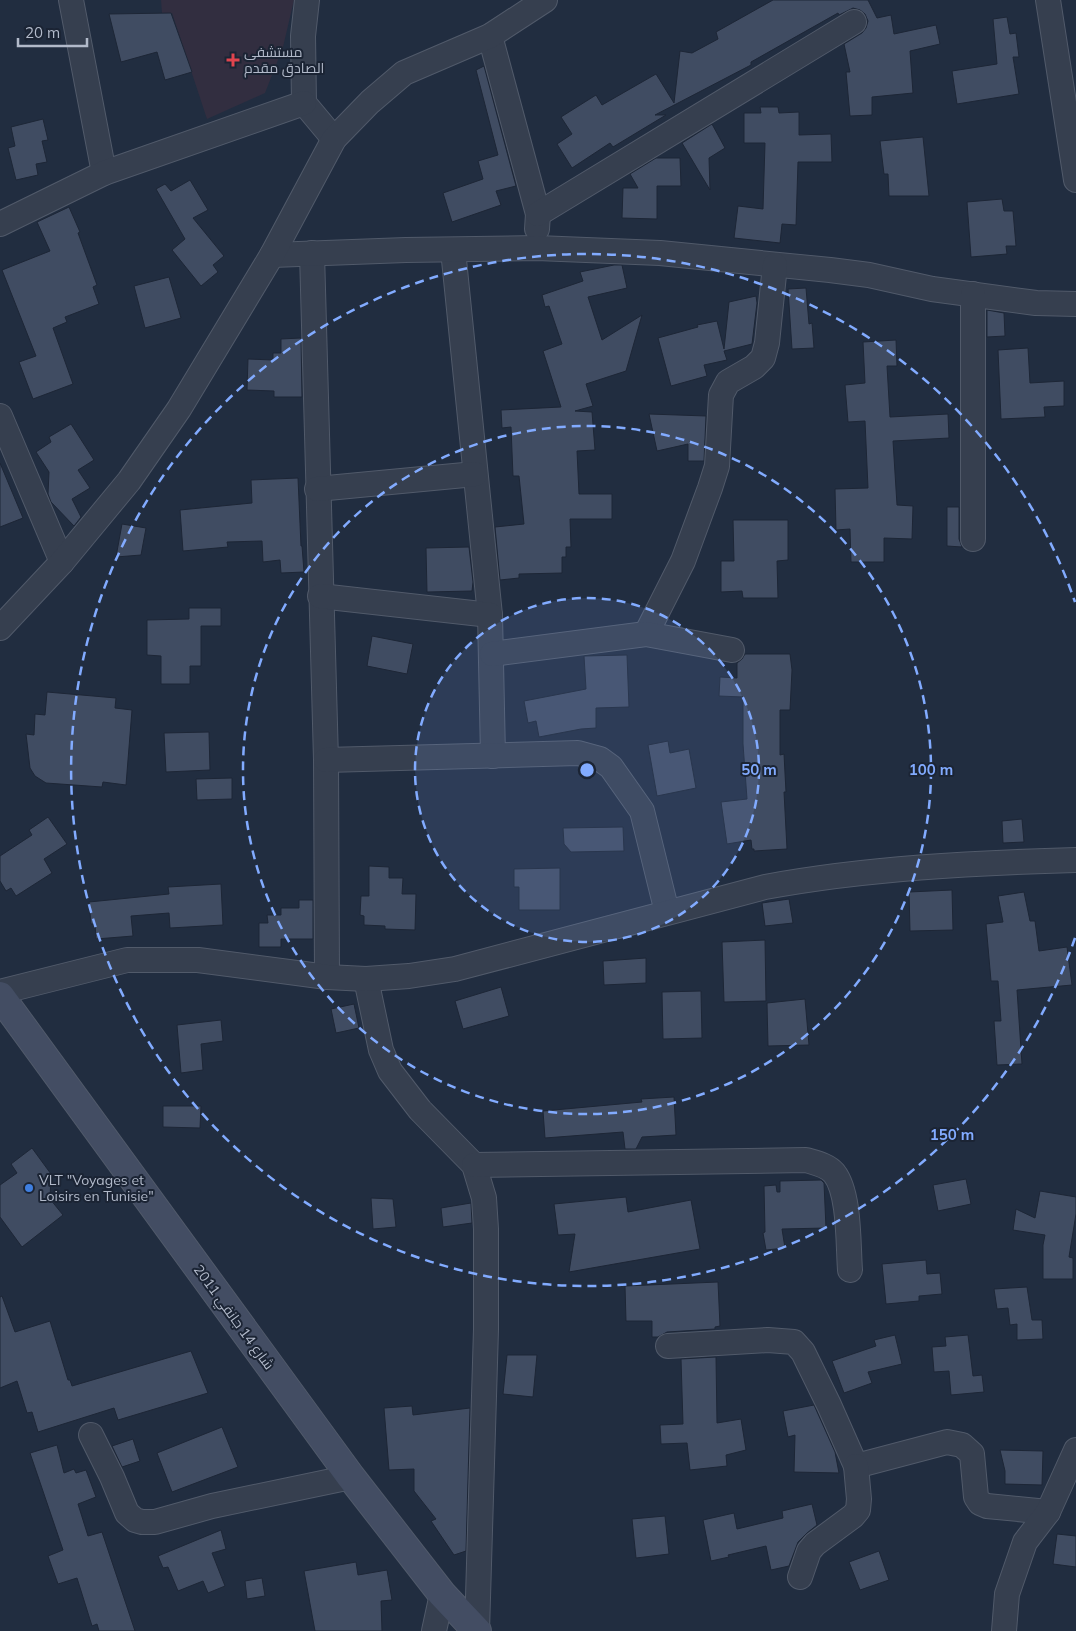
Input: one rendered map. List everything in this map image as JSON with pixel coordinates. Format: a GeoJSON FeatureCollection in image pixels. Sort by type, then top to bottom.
{"type":"FeatureCollection","features":[{"type":"Feature","properties":{"kind":"main road","name":"شارع 14 جانفي 2011"},"geometry":{"type":"LineString","coordinates":[[0,996],[351,1477],[442,1594],[477,1631]]}},
{"type":"Feature","properties":{"kind":"street"},"geometry":{"type":"LineString","coordinates":[[71,0],[104,173]]}},
{"type":"Feature","properties":{"kind":"street"},"geometry":{"type":"LineString","coordinates":[[308,0],[303,36],[304,103],[334,139]]}},
{"type":"Feature","properties":{"kind":"street"},"geometry":{"type":"LineString","coordinates":[[0,628],[62,562],[129,481],[179,409],[272,255],[334,139],[370,102],[404,73],[490,36],[518,8],[545,0]]}},
{"type":"Feature","properties":{"kind":"street"},"geometry":{"type":"LineString","coordinates":[[1048,0],[1076,180]]}},
{"type":"Feature","properties":{"kind":"street"},"geometry":{"type":"LineString","coordinates":[[538,214],[854,22]]}},
{"type":"Feature","properties":{"kind":"street"},"geometry":{"type":"LineString","coordinates":[[490,36],[538,214],[537,248]]}},
{"type":"Feature","properties":{"kind":"street"},"geometry":{"type":"LineString","coordinates":[[0,224],[104,173],[304,103]]}},
{"type":"Feature","properties":{"kind":"street"},"geometry":{"type":"LineString","coordinates":[[272,255],[537,248],[660,253],[859,274],[932,289],[1036,303],[1076,304]]}},
{"type":"Feature","properties":{"kind":"street"},"geometry":{"type":"LineString","coordinates":[[453,250],[490,615],[493,756]]}},
{"type":"Feature","properties":{"kind":"street"},"geometry":{"type":"LineString","coordinates":[[312,253],[326,760],[327,977]]}},
{"type":"Feature","properties":{"kind":"street"},"geometry":{"type":"LineString","coordinates":[[646,634],[683,561],[715,474],[721,395],[728,382],[754,368],[763,358],[767,343],[775,265]]}},
{"type":"Feature","properties":{"kind":"street"},"geometry":{"type":"LineString","coordinates":[[973,294],[973,539]]}},
{"type":"Feature","properties":{"kind":"street"},"geometry":{"type":"LineString","coordinates":[[0,416],[62,562]]}},
{"type":"Feature","properties":{"kind":"street"},"geometry":{"type":"LineString","coordinates":[[318,489],[475,474]]}},
{"type":"Feature","properties":{"kind":"street"},"geometry":{"type":"LineString","coordinates":[[320,596],[490,615]]}},
{"type":"Feature","properties":{"kind":"street"},"geometry":{"type":"LineString","coordinates":[[492,654],[646,634],[732,650]]}},
{"type":"Feature","properties":{"kind":"street"},"geometry":{"type":"LineString","coordinates":[[326,760],[578,753],[600,759],[611,767],[642,812],[667,912]]}},
{"type":"Feature","properties":{"kind":"street"},"geometry":{"type":"LineString","coordinates":[[0,992],[126,960],[198,960],[327,977],[366,979],[409,976],[455,969],[765,886],[855,872],[1076,860]]}},
{"type":"Feature","properties":{"kind":"street"},"geometry":{"type":"LineString","coordinates":[[366,979],[381,1050],[390,1071],[420,1110],[474,1165],[484,1198],[486,1229],[486,1330],[477,1631]]}},
{"type":"Feature","properties":{"kind":"street"},"geometry":{"type":"LineString","coordinates":[[474,1165],[806,1160],[822,1164],[834,1172],[842,1186],[850,1270]]}},
{"type":"Feature","properties":{"kind":"street"},"geometry":{"type":"LineString","coordinates":[[668,1346],[768,1340],[794,1342],[803,1352],[829,1404],[856,1466],[858,1510],[853,1516],[815,1544],[806,1558],[800,1577]]}},
{"type":"Feature","properties":{"kind":"street"},"geometry":{"type":"LineString","coordinates":[[91,1436],[112,1477],[127,1513],[135,1520],[142,1522],[155,1522],[212,1506],[351,1477]]}},
{"type":"Feature","properties":{"kind":"street"},"geometry":{"type":"LineString","coordinates":[[856,1466],[947,1442],[962,1444],[972,1454],[976,1497],[980,1504],[1048,1512]]}},
{"type":"Feature","properties":{"kind":"street"},"geometry":{"type":"LineString","coordinates":[[1004,1631],[1007,1594],[1025,1542],[1048,1512],[1076,1450]]}},
{"type":"Feature","properties":{"kind":"street"},"geometry":{"type":"LineString","coordinates":[[434,1631],[442,1594]]}},
{"type":"Feature","properties":{"kind":"shaded area","name":"مستشفى الصادق مقدم"},"geometry":{"type":"Polygon","coordinates":[[[161,0],[294,0],[283,47],[265,93],[207,119],[172,13],[162,13],[161,0]]]}},
{"type":"Feature","properties":{"kind":"building"},"geometry":{"type":"Polygon","coordinates":[[[773,0],[868,0],[877,18],[891,15],[894,34],[936,25],[940,44],[910,51],[913,93],[872,97],[872,115],[850,116],[846,72],[850,72],[844,44],[862,33],[868,21],[865,14],[853,8],[839,15],[838,13],[751,62],[751,65],[655,115],[666,115],[613,147],[610,143],[572,168],[557,144],[572,134],[561,117],[596,95],[602,105],[656,74],[674,103],[680,51],[692,53],[718,39],[716,32],[773,0]]]}},
{"type":"Feature","properties":{"kind":"building"},"geometry":{"type":"Polygon","coordinates":[[[171,13],[192,72],[165,80],[157,52],[121,62],[109,14],[171,13]]]}},
{"type":"Feature","properties":{"kind":"building"},"geometry":{"type":"Polygon","coordinates":[[[1007,17],[1010,34],[1016,33],[1019,57],[1013,57],[1019,94],[957,104],[952,71],[997,64],[993,19],[1007,17]]]}},
{"type":"Feature","properties":{"kind":"building"},"geometry":{"type":"Polygon","coordinates":[[[484,66],[516,186],[496,191],[501,205],[452,222],[443,193],[483,179],[478,161],[498,155],[476,70],[484,66]]]}},
{"type":"Feature","properties":{"kind":"building"},"geometry":{"type":"Polygon","coordinates":[[[760,107],[778,107],[779,113],[799,112],[799,135],[831,134],[832,162],[798,162],[796,225],[782,224],[780,243],[734,238],[738,206],[763,209],[765,143],[744,143],[744,113],[761,113],[760,107]]]}},
{"type":"Feature","properties":{"kind":"building"},"geometry":{"type":"Polygon","coordinates":[[[43,119],[48,140],[42,141],[47,162],[36,164],[38,175],[16,180],[8,148],[15,146],[11,127],[43,119]]]}},
{"type":"Feature","properties":{"kind":"building"},"geometry":{"type":"Polygon","coordinates":[[[712,124],[725,148],[709,158],[710,190],[682,143],[712,124]]]}},
{"type":"Feature","properties":{"kind":"building"},"geometry":{"type":"Polygon","coordinates":[[[923,137],[929,196],[889,196],[888,174],[884,174],[880,141],[923,137]]]}},
{"type":"Feature","properties":{"kind":"building"},"geometry":{"type":"Polygon","coordinates":[[[656,158],[680,158],[681,186],[657,186],[657,219],[622,218],[623,188],[638,188],[630,174],[656,158]]]}},
{"type":"Feature","properties":{"kind":"building"},"geometry":{"type":"Polygon","coordinates":[[[190,180],[208,210],[193,218],[224,256],[213,265],[218,272],[201,286],[172,250],[185,239],[156,189],[165,184],[171,191],[190,180]]]}},
{"type":"Feature","properties":{"kind":"building"},"geometry":{"type":"Polygon","coordinates":[[[1002,199],[1004,211],[1013,211],[1016,246],[1006,246],[1007,254],[971,257],[967,202],[1002,199]]]}},
{"type":"Feature","properties":{"kind":"building"},"geometry":{"type":"Polygon","coordinates":[[[69,207],[80,232],[78,233],[97,285],[93,287],[99,304],[65,317],[67,322],[53,328],[73,384],[33,399],[19,362],[36,356],[2,270],[50,251],[37,222],[69,207]]]}},
{"type":"Feature","properties":{"kind":"building"},"geometry":{"type":"Polygon","coordinates":[[[622,265],[627,288],[588,297],[602,340],[642,315],[626,371],[586,384],[593,406],[575,411],[592,412],[595,450],[577,451],[579,494],[612,494],[612,519],[570,519],[571,547],[566,547],[566,557],[562,557],[562,573],[519,574],[519,578],[500,580],[495,527],[524,524],[519,476],[513,476],[511,427],[502,428],[501,410],[561,407],[543,351],[562,344],[549,306],[545,307],[542,295],[583,281],[580,272],[622,265]]]}},
{"type":"Feature","properties":{"kind":"building"},"geometry":{"type":"Polygon","coordinates":[[[169,277],[181,318],[145,328],[134,286],[169,277]]]}},
{"type":"Feature","properties":{"kind":"building"},"geometry":{"type":"Polygon","coordinates":[[[806,288],[809,324],[812,323],[814,348],[792,349],[788,289],[806,288]]]}},
{"type":"Feature","properties":{"kind":"building"},"geometry":{"type":"Polygon","coordinates":[[[756,296],[757,303],[752,344],[724,351],[727,360],[704,365],[707,376],[671,386],[658,338],[698,327],[697,325],[717,321],[724,349],[729,302],[756,296]]]}},
{"type":"Feature","properties":{"kind":"building"},"geometry":{"type":"Polygon","coordinates":[[[987,310],[1004,313],[1005,336],[987,337],[987,310]]]}},
{"type":"Feature","properties":{"kind":"building"},"geometry":{"type":"Polygon","coordinates":[[[301,338],[302,397],[274,397],[274,391],[247,390],[248,359],[273,360],[273,353],[281,353],[281,339],[301,338]]]}},
{"type":"Feature","properties":{"kind":"building"},"geometry":{"type":"Polygon","coordinates":[[[896,340],[897,366],[887,366],[890,417],[948,414],[949,438],[893,441],[897,505],[913,506],[912,539],[884,538],[884,562],[851,562],[850,529],[836,530],[835,489],[868,488],[865,421],[848,422],[845,385],[865,383],[863,342],[896,340]]]}},
{"type":"Feature","properties":{"kind":"building"},"geometry":{"type":"Polygon","coordinates":[[[1028,348],[1030,383],[1064,381],[1064,406],[1044,407],[1045,417],[1001,419],[998,350],[1028,348]]]}},
{"type":"Feature","properties":{"kind":"building"},"geometry":{"type":"Polygon","coordinates":[[[649,414],[706,416],[704,461],[688,461],[688,444],[657,451],[649,414]]]}},
{"type":"Feature","properties":{"kind":"building"},"geometry":{"type":"Polygon","coordinates":[[[71,424],[94,460],[78,470],[90,488],[72,499],[81,517],[74,526],[51,502],[48,494],[49,472],[36,452],[51,442],[49,437],[71,424]]]}},
{"type":"Feature","properties":{"kind":"building"},"geometry":{"type":"Polygon","coordinates":[[[0,463],[23,518],[0,527],[0,463]]]}},
{"type":"Feature","properties":{"kind":"building"},"geometry":{"type":"Polygon","coordinates":[[[298,478],[304,572],[281,573],[280,560],[263,562],[262,541],[227,542],[228,547],[183,551],[180,510],[252,503],[251,480],[298,478]]]}},
{"type":"Feature","properties":{"kind":"building"},"geometry":{"type":"Polygon","coordinates":[[[947,507],[959,507],[959,539],[962,547],[947,546],[947,507]]]}},
{"type":"Feature","properties":{"kind":"building"},"geometry":{"type":"Polygon","coordinates":[[[733,520],[788,520],[788,560],[777,561],[778,598],[743,598],[742,591],[721,592],[721,561],[734,561],[733,520]]]}},
{"type":"Feature","properties":{"kind":"building"},"geometry":{"type":"Polygon","coordinates":[[[122,524],[146,528],[141,555],[116,557],[122,524]]]}},
{"type":"Feature","properties":{"kind":"building"},"geometry":{"type":"Polygon","coordinates":[[[469,547],[473,582],[472,591],[427,592],[426,548],[469,547]]]}},
{"type":"Feature","properties":{"kind":"building"},"geometry":{"type":"Polygon","coordinates":[[[189,608],[221,608],[221,626],[201,626],[201,666],[190,666],[190,684],[161,684],[161,656],[147,655],[147,620],[189,619],[189,608]]]}},
{"type":"Feature","properties":{"kind":"building"},"geometry":{"type":"Polygon","coordinates":[[[372,636],[413,644],[407,674],[367,666],[372,636]]]}},
{"type":"Feature","properties":{"kind":"building"},"geometry":{"type":"Polygon","coordinates":[[[745,654],[790,654],[792,670],[790,710],[780,710],[780,755],[784,754],[787,849],[754,851],[751,840],[727,844],[721,802],[747,799],[743,744],[743,697],[719,696],[720,677],[737,678],[737,663],[745,654]]]}},
{"type":"Feature","properties":{"kind":"building"},"geometry":{"type":"Polygon","coordinates":[[[627,655],[629,707],[596,708],[596,728],[539,737],[536,721],[528,723],[524,701],[586,689],[584,656],[627,655]]]}},
{"type":"Feature","properties":{"kind":"building"},"geometry":{"type":"Polygon","coordinates":[[[47,692],[116,698],[115,708],[132,710],[126,785],[103,782],[102,787],[46,783],[35,776],[30,768],[26,734],[34,735],[35,714],[45,715],[47,692]]]}},
{"type":"Feature","properties":{"kind":"building"},"geometry":{"type":"Polygon","coordinates":[[[209,732],[210,770],[166,772],[164,733],[209,732]]]}},
{"type":"Feature","properties":{"kind":"building"},"geometry":{"type":"Polygon","coordinates":[[[668,741],[670,753],[689,749],[696,788],[657,796],[648,745],[668,741]]]}},
{"type":"Feature","properties":{"kind":"building"},"geometry":{"type":"Polygon","coordinates":[[[232,778],[232,799],[197,800],[196,779],[232,778]]]}},
{"type":"Feature","properties":{"kind":"building"},"geometry":{"type":"Polygon","coordinates":[[[48,817],[67,844],[44,859],[52,873],[16,896],[11,888],[6,891],[0,881],[0,856],[32,835],[29,830],[48,817]]]}},
{"type":"Feature","properties":{"kind":"building"},"geometry":{"type":"Polygon","coordinates":[[[1022,819],[1024,842],[1003,843],[1002,821],[1022,819]]]}},
{"type":"Feature","properties":{"kind":"building"},"geometry":{"type":"Polygon","coordinates":[[[623,827],[624,851],[571,852],[564,844],[563,828],[623,827]]]}},
{"type":"Feature","properties":{"kind":"building"},"geometry":{"type":"Polygon","coordinates":[[[369,866],[389,867],[389,878],[403,878],[402,894],[416,894],[415,930],[385,929],[385,926],[364,925],[364,916],[360,915],[361,896],[369,896],[369,866]]]}},
{"type":"Feature","properties":{"kind":"building"},"geometry":{"type":"Polygon","coordinates":[[[560,868],[560,910],[519,910],[519,887],[514,887],[514,869],[560,868]]]}},
{"type":"Feature","properties":{"kind":"building"},"geometry":{"type":"Polygon","coordinates":[[[221,884],[223,925],[170,928],[169,913],[131,916],[133,936],[96,939],[95,924],[91,924],[89,902],[169,894],[168,887],[221,884]]]}},
{"type":"Feature","properties":{"kind":"building"},"geometry":{"type":"Polygon","coordinates":[[[952,890],[953,930],[910,931],[909,892],[952,890]]]}},
{"type":"Feature","properties":{"kind":"building"},"geometry":{"type":"Polygon","coordinates":[[[1024,892],[1030,921],[1035,921],[1039,951],[1067,947],[1072,985],[1017,990],[1022,1064],[997,1065],[994,1021],[1001,1021],[998,981],[991,981],[986,924],[1003,922],[998,896],[1024,892]]]}},
{"type":"Feature","properties":{"kind":"building"},"geometry":{"type":"Polygon","coordinates":[[[789,899],[793,923],[765,926],[762,903],[789,899]]]}},
{"type":"Feature","properties":{"kind":"building"},"geometry":{"type":"Polygon","coordinates":[[[299,900],[313,900],[313,939],[281,939],[281,947],[259,947],[259,923],[268,923],[267,915],[281,915],[281,908],[299,908],[299,900]]]}},
{"type":"Feature","properties":{"kind":"building"},"geometry":{"type":"Polygon","coordinates":[[[765,940],[766,1001],[724,1002],[722,942],[765,940]]]}},
{"type":"Feature","properties":{"kind":"building"},"geometry":{"type":"Polygon","coordinates":[[[646,958],[646,983],[604,985],[603,961],[646,958]]]}},
{"type":"Feature","properties":{"kind":"building"},"geometry":{"type":"Polygon","coordinates":[[[501,987],[509,1016],[463,1029],[455,1001],[501,987]]]}},
{"type":"Feature","properties":{"kind":"building"},"geometry":{"type":"Polygon","coordinates":[[[701,991],[702,1038],[663,1039],[662,992],[701,991]]]}},
{"type":"Feature","properties":{"kind":"building"},"geometry":{"type":"Polygon","coordinates":[[[805,999],[809,1045],[768,1046],[767,1003],[805,999]]]}},
{"type":"Feature","properties":{"kind":"building"},"geometry":{"type":"Polygon","coordinates":[[[354,1004],[359,1028],[336,1033],[331,1009],[354,1004]]]}},
{"type":"Feature","properties":{"kind":"building"},"geometry":{"type":"Polygon","coordinates":[[[221,1020],[223,1041],[201,1044],[203,1070],[181,1073],[177,1025],[221,1020]]]}},
{"type":"Feature","properties":{"kind":"building"},"geometry":{"type":"Polygon","coordinates":[[[674,1097],[676,1135],[642,1137],[636,1149],[625,1149],[623,1132],[545,1138],[543,1111],[642,1102],[641,1099],[674,1097]]]}},
{"type":"Feature","properties":{"kind":"building"},"geometry":{"type":"Polygon","coordinates":[[[163,1106],[201,1106],[200,1128],[163,1127],[163,1106]]]}},
{"type":"Feature","properties":{"kind":"building","name":"VLT \"Voyages et Loisirs en Tunisie\""},"geometry":{"type":"Polygon","coordinates":[[[32,1148],[51,1174],[50,1199],[63,1215],[22,1247],[0,1217],[0,1185],[17,1173],[11,1164],[32,1148]]]}},
{"type":"Feature","properties":{"kind":"building"},"geometry":{"type":"Polygon","coordinates":[[[966,1179],[971,1204],[938,1211],[933,1185],[966,1179]]]}},
{"type":"Feature","properties":{"kind":"building"},"geometry":{"type":"Polygon","coordinates":[[[821,1180],[824,1183],[826,1228],[782,1229],[785,1248],[766,1250],[763,1233],[765,1232],[764,1186],[776,1185],[777,1192],[780,1192],[780,1181],[821,1180]]]}},
{"type":"Feature","properties":{"kind":"building"},"geometry":{"type":"Polygon","coordinates":[[[1040,1191],[1076,1197],[1076,1214],[1069,1257],[1073,1258],[1073,1279],[1043,1279],[1043,1245],[1045,1235],[1013,1230],[1016,1209],[1035,1218],[1040,1191]]]}},
{"type":"Feature","properties":{"kind":"building"},"geometry":{"type":"Polygon","coordinates":[[[626,1197],[628,1212],[691,1200],[700,1249],[569,1272],[575,1234],[558,1235],[554,1204],[626,1197]]]}},
{"type":"Feature","properties":{"kind":"building"},"geometry":{"type":"Polygon","coordinates":[[[371,1198],[393,1199],[396,1227],[373,1229],[371,1198]]]}},
{"type":"Feature","properties":{"kind":"building"},"geometry":{"type":"Polygon","coordinates":[[[471,1203],[472,1223],[443,1227],[441,1208],[471,1203]]]}},
{"type":"Feature","properties":{"kind":"building"},"geometry":{"type":"Polygon","coordinates":[[[926,1260],[927,1274],[940,1273],[942,1294],[919,1296],[919,1301],[886,1304],[882,1264],[926,1260]]]}},
{"type":"Feature","properties":{"kind":"building"},"geometry":{"type":"Polygon","coordinates":[[[718,1282],[720,1326],[715,1327],[715,1329],[667,1332],[658,1337],[652,1337],[652,1321],[626,1321],[625,1286],[718,1282]]]}},
{"type":"Feature","properties":{"kind":"building"},"geometry":{"type":"Polygon","coordinates":[[[1027,1287],[1032,1320],[1042,1320],[1043,1339],[1017,1340],[1017,1324],[1010,1325],[1008,1308],[997,1309],[994,1289],[1027,1287]]]}},
{"type":"Feature","properties":{"kind":"building"},"geometry":{"type":"Polygon","coordinates":[[[2,1296],[15,1332],[50,1321],[68,1380],[70,1380],[72,1386],[191,1351],[208,1393],[118,1420],[114,1408],[38,1432],[32,1412],[27,1413],[17,1381],[0,1388],[0,1297],[2,1296]]]}},
{"type":"Feature","properties":{"kind":"building"},"geometry":{"type":"Polygon","coordinates":[[[895,1335],[902,1364],[868,1372],[872,1383],[844,1393],[832,1361],[876,1346],[874,1340],[895,1335]]]}},
{"type":"Feature","properties":{"kind":"building"},"geometry":{"type":"Polygon","coordinates":[[[968,1335],[973,1376],[982,1375],[984,1392],[951,1395],[949,1371],[934,1372],[932,1347],[946,1346],[945,1337],[968,1335]]]}},
{"type":"Feature","properties":{"kind":"building"},"geometry":{"type":"Polygon","coordinates":[[[507,1355],[537,1355],[533,1397],[503,1394],[507,1355]]]}},
{"type":"Feature","properties":{"kind":"building"},"geometry":{"type":"Polygon","coordinates":[[[716,1357],[717,1423],[741,1419],[746,1450],[726,1455],[727,1466],[690,1470],[687,1443],[661,1444],[660,1425],[683,1424],[681,1359],[716,1357]]]}},
{"type":"Feature","properties":{"kind":"building"},"geometry":{"type":"Polygon","coordinates":[[[814,1405],[835,1452],[839,1473],[794,1472],[795,1435],[788,1437],[783,1411],[814,1405]]]}},
{"type":"Feature","properties":{"kind":"building"},"geometry":{"type":"Polygon","coordinates":[[[412,1406],[413,1415],[470,1408],[466,1551],[454,1555],[431,1521],[436,1519],[414,1491],[414,1469],[389,1470],[384,1408],[412,1406]]]}},
{"type":"Feature","properties":{"kind":"building"},"geometry":{"type":"Polygon","coordinates":[[[222,1427],[238,1467],[172,1492],[157,1453],[222,1427]]]}},
{"type":"Feature","properties":{"kind":"building"},"geometry":{"type":"Polygon","coordinates":[[[133,1439],[140,1461],[122,1467],[112,1446],[133,1439]]]}},
{"type":"Feature","properties":{"kind":"building"},"geometry":{"type":"Polygon","coordinates":[[[57,1445],[64,1473],[74,1469],[76,1473],[86,1470],[96,1497],[78,1504],[88,1536],[102,1532],[135,1631],[99,1631],[97,1624],[92,1626],[77,1578],[58,1584],[48,1556],[63,1550],[30,1453],[57,1445]]]}},
{"type":"Feature","properties":{"kind":"building"},"geometry":{"type":"Polygon","coordinates":[[[1000,1450],[1043,1451],[1042,1485],[1005,1484],[1005,1471],[1000,1450]]]}},
{"type":"Feature","properties":{"kind":"building"},"geometry":{"type":"Polygon","coordinates":[[[812,1504],[817,1525],[798,1542],[789,1566],[771,1570],[766,1546],[711,1561],[703,1520],[734,1513],[737,1529],[783,1518],[782,1511],[812,1504]]]}},
{"type":"Feature","properties":{"kind":"building"},"geometry":{"type":"Polygon","coordinates":[[[665,1516],[669,1554],[636,1558],[632,1519],[665,1516]]]}},
{"type":"Feature","properties":{"kind":"building"},"geometry":{"type":"Polygon","coordinates":[[[221,1530],[226,1549],[212,1553],[225,1586],[208,1593],[203,1581],[178,1591],[168,1567],[163,1568],[158,1556],[221,1530]]]}},
{"type":"Feature","properties":{"kind":"building"},"geometry":{"type":"Polygon","coordinates":[[[1057,1534],[1076,1536],[1076,1567],[1053,1564],[1057,1534]]]}},
{"type":"Feature","properties":{"kind":"building"},"geometry":{"type":"Polygon","coordinates":[[[879,1551],[889,1580],[860,1590],[849,1562],[879,1551]]]}},
{"type":"Feature","properties":{"kind":"building"},"geometry":{"type":"Polygon","coordinates":[[[356,1562],[358,1575],[387,1570],[392,1600],[381,1601],[382,1631],[315,1631],[304,1571],[356,1562]]]}},
{"type":"Feature","properties":{"kind":"building"},"geometry":{"type":"Polygon","coordinates":[[[262,1578],[265,1596],[247,1599],[245,1581],[262,1578]]]}},
{"type":"Feature","properties":{"kind":"place","name":"مستشفى الصادق مقدم"},"geometry":{"type":"Point","coordinates":[233,60]}},
{"type":"Feature","properties":{"kind":"place","name":"VLT \"Voyages et Loisirs en Tunisie\""},"geometry":{"type":"Point","coordinates":[29,1188]}}]}
